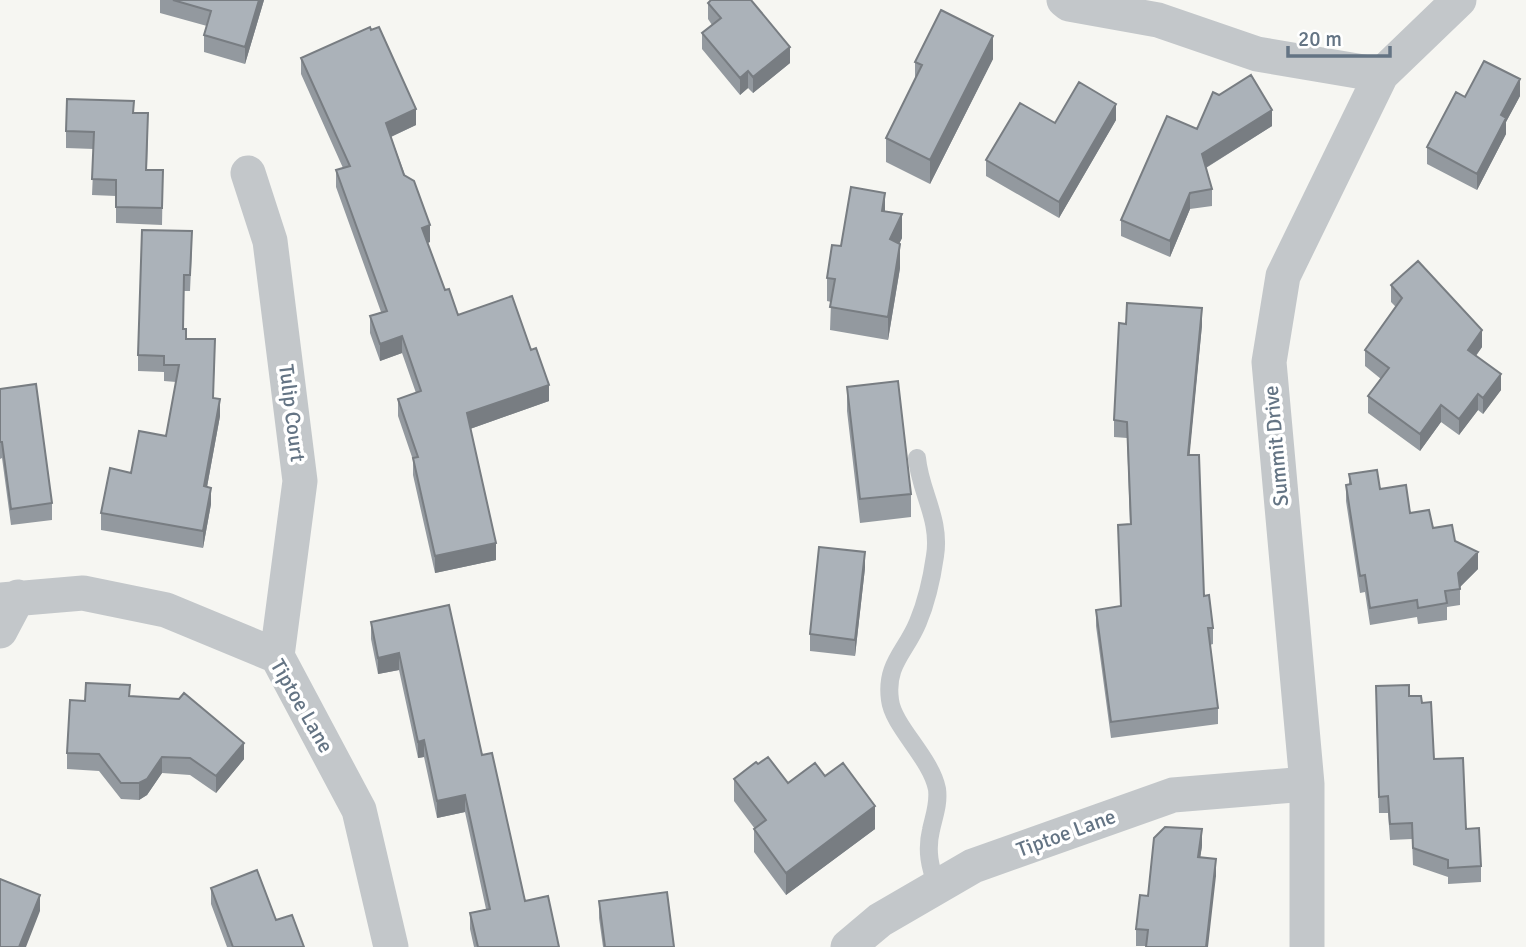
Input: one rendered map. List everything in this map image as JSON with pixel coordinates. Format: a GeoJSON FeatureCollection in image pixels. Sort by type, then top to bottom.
{"type":"FeatureCollection","features":[{"type":"Feature","properties":{"kind":"street"},"geometry":{"type":"LineString","coordinates":[[1064,0],[1069,4],[1158,20],[1257,54],[1381,75]]}},
{"type":"Feature","properties":{"kind":"street","name":"Summit Drive"},"geometry":{"type":"LineString","coordinates":[[1307,947],[1307,784],[1269,362],[1283,276],[1381,75],[1459,0]]}},
{"type":"Feature","properties":{"kind":"street","name":"Tulip Court"},"geometry":{"type":"LineString","coordinates":[[247,173],[270,242],[300,481],[277,656]]}},
{"type":"Feature","properties":{"kind":"street","name":"Tiptoe Lane"},"geometry":{"type":"LineString","coordinates":[[9,599],[83,593],[166,610],[277,656],[359,810],[391,947]]}},
{"type":"Feature","properties":{"kind":"street"},"geometry":{"type":"LineString","coordinates":[[0,631],[9,599]]}},
{"type":"Feature","properties":{"kind":"street","name":"Tiptoe Lane"},"geometry":{"type":"LineString","coordinates":[[848,947],[880,920],[973,866],[1173,795],[1307,784]]}},
{"type":"Feature","properties":{"kind":"lane"},"geometry":{"type":"LineString","coordinates":[[918,458],[919,474],[934,513],[935,555],[918,623],[898,654],[889,681],[890,704],[929,767],[937,789],[937,810],[928,849],[937,887]]}},
{"type":"Feature","properties":{"kind":"building"},"geometry":{"type":"Polygon","coordinates":[[[173,0],[259,0],[245,47],[204,35],[211,11],[173,0]]]}},
{"type":"Feature","properties":{"kind":"building"},"geometry":{"type":"Polygon","coordinates":[[[711,0],[751,0],[790,47],[753,77],[748,71],[740,78],[702,33],[721,18],[708,3],[711,0]]]}},
{"type":"Feature","properties":{"kind":"building"},"geometry":{"type":"Polygon","coordinates":[[[941,10],[993,36],[930,160],[886,138],[922,65],[915,62],[941,10]]]}},
{"type":"Feature","properties":{"kind":"building"},"geometry":{"type":"Polygon","coordinates":[[[370,27],[371,30],[379,27],[416,109],[386,123],[404,175],[414,181],[430,225],[422,228],[445,290],[449,289],[458,315],[512,296],[531,350],[536,348],[549,385],[467,413],[496,543],[435,556],[413,458],[418,457],[398,399],[421,391],[402,336],[380,344],[370,316],[387,311],[336,170],[350,166],[301,58],[370,27]]]}},
{"type":"Feature","properties":{"kind":"building"},"geometry":{"type":"Polygon","coordinates":[[[1484,61],[1520,79],[1501,115],[1506,118],[1477,174],[1427,147],[1456,92],[1465,97],[1484,61]]]}},
{"type":"Feature","properties":{"kind":"building"},"geometry":{"type":"Polygon","coordinates":[[[1251,75],[1272,110],[1202,154],[1212,189],[1190,193],[1170,241],[1121,220],[1167,116],[1197,129],[1213,92],[1219,95],[1251,75]]]}},
{"type":"Feature","properties":{"kind":"building"},"geometry":{"type":"Polygon","coordinates":[[[1079,82],[1116,104],[1059,202],[986,160],[1020,103],[1055,123],[1079,82]]]}},
{"type":"Feature","properties":{"kind":"building"},"geometry":{"type":"Polygon","coordinates":[[[67,99],[134,101],[133,113],[148,113],[146,170],[163,170],[162,208],[116,207],[116,180],[92,179],[94,132],[66,131],[67,99]]]}},
{"type":"Feature","properties":{"kind":"building"},"geometry":{"type":"Polygon","coordinates":[[[851,187],[885,193],[882,211],[902,214],[890,239],[900,244],[888,317],[830,307],[835,279],[827,278],[832,245],[841,246],[851,187]]]}},
{"type":"Feature","properties":{"kind":"building"},"geometry":{"type":"Polygon","coordinates":[[[142,230],[192,231],[190,275],[184,275],[183,329],[186,329],[186,339],[215,339],[213,398],[220,399],[204,486],[211,488],[203,531],[101,513],[110,468],[131,473],[139,431],[166,436],[179,365],[164,365],[164,356],[138,355],[142,230]]]}},
{"type":"Feature","properties":{"kind":"building"},"geometry":{"type":"Polygon","coordinates":[[[1418,261],[1482,330],[1468,350],[1501,374],[1483,398],[1478,394],[1459,419],[1441,405],[1420,434],[1368,396],[1389,368],[1365,350],[1402,298],[1391,285],[1418,261]]]}},
{"type":"Feature","properties":{"kind":"building"},"geometry":{"type":"Polygon","coordinates":[[[1127,303],[1202,308],[1188,455],[1199,455],[1204,596],[1209,595],[1213,628],[1208,628],[1218,708],[1111,722],[1096,610],[1121,606],[1118,525],[1131,524],[1127,422],[1114,420],[1119,323],[1126,324],[1127,303]]]}},
{"type":"Feature","properties":{"kind":"building"},"geometry":{"type":"Polygon","coordinates":[[[898,381],[911,494],[860,499],[847,387],[898,381]]]}},
{"type":"Feature","properties":{"kind":"building"},"geometry":{"type":"Polygon","coordinates":[[[36,384],[52,503],[11,509],[0,442],[0,389],[36,384]]]}},
{"type":"Feature","properties":{"kind":"building"},"geometry":{"type":"Polygon","coordinates":[[[1377,470],[1380,489],[1406,485],[1410,513],[1429,510],[1433,528],[1452,525],[1455,541],[1478,552],[1458,573],[1460,589],[1445,591],[1447,603],[1418,608],[1417,600],[1370,608],[1365,575],[1360,576],[1346,485],[1351,484],[1349,474],[1377,470]]]}},
{"type":"Feature","properties":{"kind":"building"},"geometry":{"type":"Polygon","coordinates":[[[819,547],[865,552],[855,640],[810,634],[819,547]]]}},
{"type":"Feature","properties":{"kind":"building"},"geometry":{"type":"Polygon","coordinates":[[[449,605],[482,755],[492,753],[525,901],[548,896],[559,947],[478,947],[470,913],[490,909],[465,795],[437,801],[424,740],[418,742],[399,653],[378,658],[371,622],[449,605]]]}},
{"type":"Feature","properties":{"kind":"building"},"geometry":{"type":"Polygon","coordinates":[[[86,683],[130,685],[129,696],[179,699],[184,693],[244,743],[216,776],[190,758],[162,757],[147,779],[139,783],[121,783],[99,754],[67,753],[70,700],[85,701],[86,683]]]}},
{"type":"Feature","properties":{"kind":"building"},"geometry":{"type":"Polygon","coordinates":[[[1409,685],[1409,696],[1421,696],[1422,703],[1431,702],[1434,759],[1463,758],[1466,829],[1479,828],[1481,866],[1448,868],[1448,860],[1413,848],[1412,823],[1390,824],[1388,796],[1379,797],[1376,686],[1409,685]]]}},
{"type":"Feature","properties":{"kind":"building"},"geometry":{"type":"Polygon","coordinates":[[[768,757],[788,783],[815,763],[825,776],[843,763],[875,806],[786,873],[754,829],[766,820],[734,779],[756,762],[758,764],[768,757]]]}},
{"type":"Feature","properties":{"kind":"building"},"geometry":{"type":"Polygon","coordinates":[[[1165,827],[1202,829],[1198,857],[1216,859],[1206,947],[1146,947],[1148,930],[1136,929],[1140,895],[1148,896],[1154,838],[1165,827]]]}},
{"type":"Feature","properties":{"kind":"building"},"geometry":{"type":"Polygon","coordinates":[[[257,870],[276,920],[292,915],[304,947],[233,947],[211,888],[257,870]]]}},
{"type":"Feature","properties":{"kind":"building"},"geometry":{"type":"Polygon","coordinates":[[[0,879],[40,895],[19,947],[0,947],[0,879]]]}},
{"type":"Feature","properties":{"kind":"building"},"geometry":{"type":"Polygon","coordinates":[[[667,892],[674,947],[605,947],[599,901],[667,892]]]}}]}
